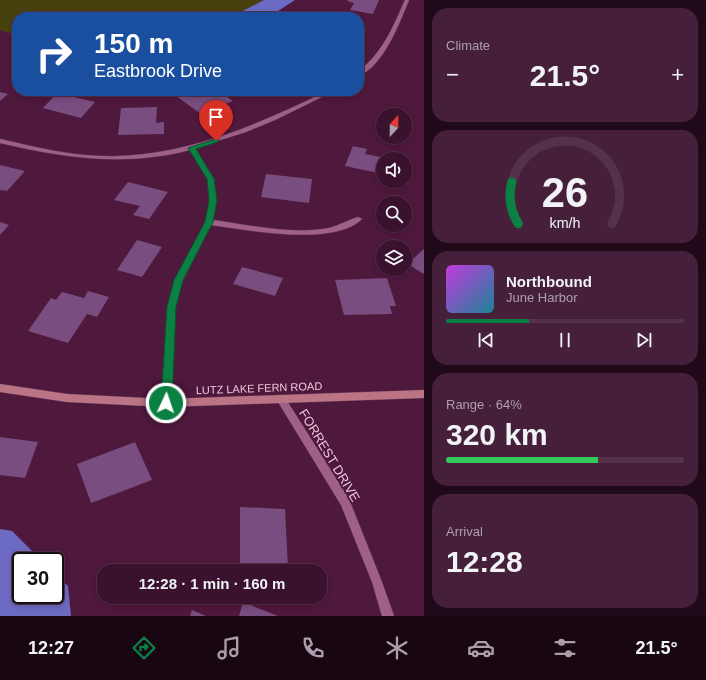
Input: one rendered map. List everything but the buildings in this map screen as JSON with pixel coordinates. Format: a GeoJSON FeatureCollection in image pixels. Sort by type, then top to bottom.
{"type":"FeatureCollection","features":[{"type":"Feature","properties":{"kind":"main road","name":"LUTZ LAKE FERN ROAD"},"geometry":{"type":"LineString","coordinates":[[0,388],[67,398],[166,403],[424,394]]}},
{"type":"Feature","properties":{"kind":"street"},"geometry":{"type":"LineString","coordinates":[[364,71],[389,43],[407,0]]}},
{"type":"Feature","properties":{"kind":"street"},"geometry":{"type":"LineString","coordinates":[[0,141],[43,152],[88,157],[137,157],[192,148],[240,133],[320,96]]}},
{"type":"Feature","properties":{"kind":"street"},"geometry":{"type":"LineString","coordinates":[[166,403],[171,307],[178,280],[209,222],[213,200],[211,179],[192,148]]}},
{"type":"Feature","properties":{"kind":"street"},"geometry":{"type":"LineString","coordinates":[[209,222],[276,230],[316,232],[342,227],[358,219]]}},
{"type":"Feature","properties":{"kind":"street","name":"FORREST DRIVE"},"geometry":{"type":"LineString","coordinates":[[281,399],[345,502],[377,582],[388,616]]}},
{"type":"Feature","properties":{"kind":"shaded area"},"geometry":{"type":"Polygon","coordinates":[[[0,0],[264,0],[241,12],[12,12],[12,34],[0,30],[0,0]]]}},
{"type":"Feature","properties":{"kind":"shaded area"},"geometry":{"type":"Polygon","coordinates":[[[264,0],[295,0],[277,12],[241,12],[264,0]]]}},
{"type":"Feature","properties":{"kind":"shaded area"},"geometry":{"type":"Polygon","coordinates":[[[0,529],[12,531],[33,552],[12,552],[12,604],[64,604],[64,582],[68,586],[71,616],[0,616],[0,529]]]}},
{"type":"Feature","properties":{"kind":"route"},"geometry":{"type":"LineString","coordinates":[[166,403],[171,307],[178,280],[209,222],[213,200],[211,179],[192,148],[216,141]]}}]}
